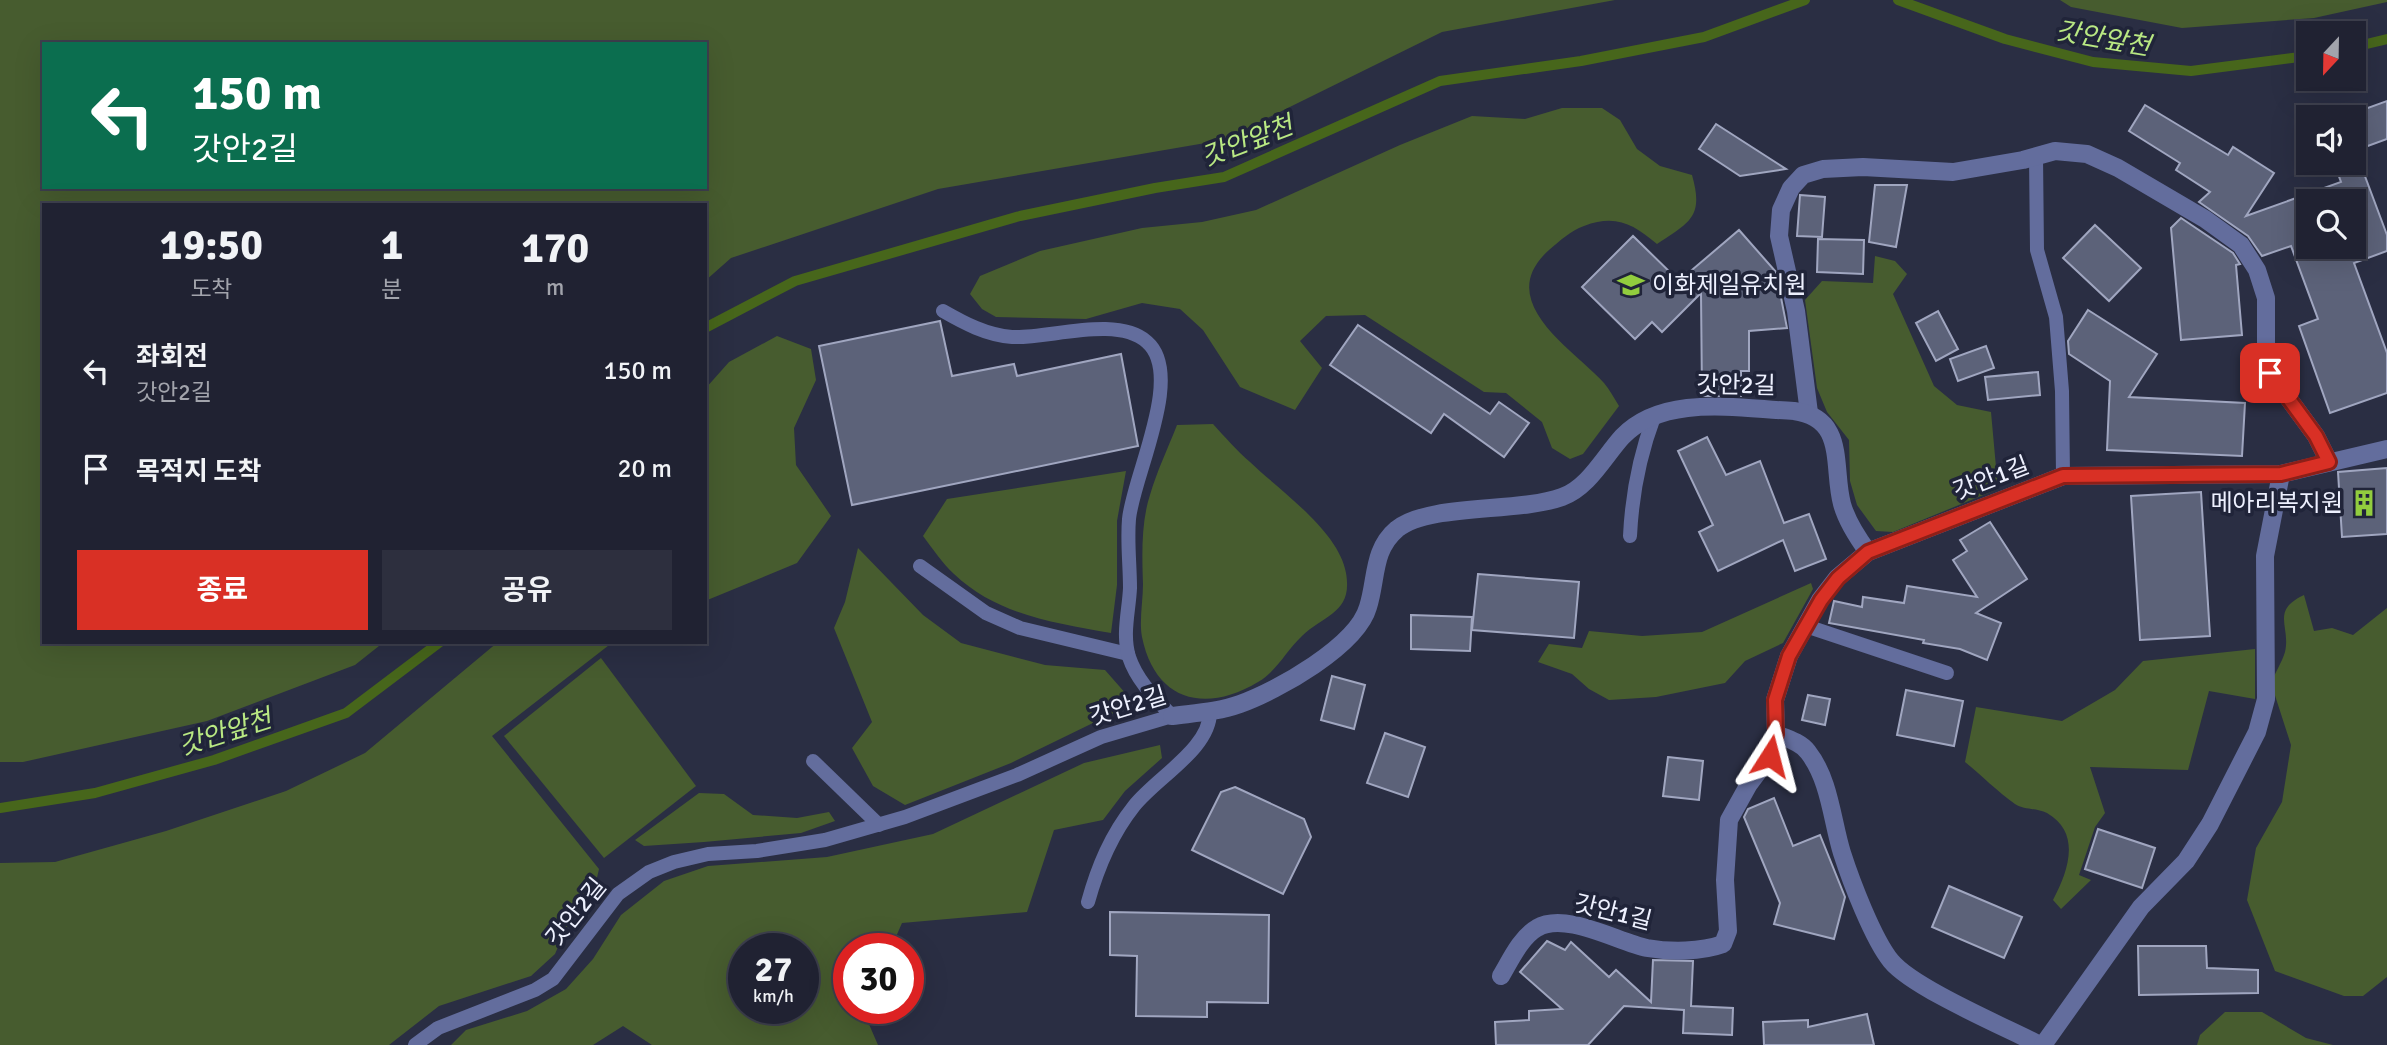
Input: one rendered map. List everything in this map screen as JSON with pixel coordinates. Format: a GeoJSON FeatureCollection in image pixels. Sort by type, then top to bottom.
{"type":"FeatureCollection","features":[{"type":"Feature","properties":{"kind":"street","name":"갓안2길"},"geometry":{"type":"LineString","coordinates":[[1868,552],[1852,530],[1841,502],[1836,452],[1829,431],[1809,412],[1797,311],[1779,236],[1782,210],[1791,188],[1803,175],[1823,169],[1863,167],[1953,172],[2055,151],[2097,159],[2205,219],[2241,245],[2258,270],[2266,298],[2266,355],[2270,373],[2316,436],[2329,462]]}},
{"type":"Feature","properties":{"kind":"street","name":"갓안2길"},"geometry":{"type":"LineString","coordinates":[[1172,716],[1210,712],[1240,704],[1275,688],[1344,641],[1368,608],[1374,565],[1384,544],[1397,529],[1418,517],[1530,505],[1564,496],[1580,486],[1623,435],[1654,417],[1689,407],[1809,412]]}},
{"type":"Feature","properties":{"kind":"street","name":"갓안1길"},"geometry":{"type":"LineString","coordinates":[[1501,976],[1520,946],[1536,928],[1550,923],[1590,928],[1649,948],[1707,949],[1723,944],[1728,931],[1725,880],[1729,820],[1749,784],[1770,756],[1776,734],[1775,700],[1789,656],[1838,578],[1868,552],[2063,476],[2281,474],[2387,449]]}},
{"type":"Feature","properties":{"kind":"street"},"geometry":{"type":"LineString","coordinates":[[1776,734],[1807,750],[1816,766],[1829,798],[1842,854],[1878,939],[1892,962],[1942,995],[2042,1045],[2141,907],[2186,861],[2217,813],[2257,732],[2266,699],[2265,555],[2281,474]]}},
{"type":"Feature","properties":{"kind":"lane"},"geometry":{"type":"LineString","coordinates":[[2036,156],[2037,250],[2056,317],[2062,391],[2063,476]]}},
{"type":"Feature","properties":{"kind":"lane"},"geometry":{"type":"LineString","coordinates":[[943,312],[973,328],[1012,337],[1078,330],[1121,331],[1145,340],[1158,354],[1160,382],[1154,426],[1129,518],[1130,590],[1126,633],[1128,654],[1149,691],[1172,716]]}},
{"type":"Feature","properties":{"kind":"lane"},"geometry":{"type":"LineString","coordinates":[[1630,536],[1632,495],[1640,453],[1654,417]]}},
{"type":"Feature","properties":{"kind":"lane"},"geometry":{"type":"LineString","coordinates":[[920,566],[986,612],[1020,628],[1128,654]]}},
{"type":"Feature","properties":{"kind":"lane"},"geometry":{"type":"LineString","coordinates":[[1807,626],[1947,673]]}},
{"type":"Feature","properties":{"kind":"lane"},"geometry":{"type":"LineString","coordinates":[[1088,902],[1097,871],[1111,839],[1135,804],[1202,741],[1210,724],[1210,712]]}},
{"type":"Feature","properties":{"kind":"lane","name":"갓안2길"},"geometry":{"type":"LineString","coordinates":[[415,1045],[438,1028],[535,990],[553,979],[592,924],[618,894],[649,872],[674,862],[708,854],[757,851],[825,840],[878,825],[1017,775],[1101,737],[1172,716]]}},
{"type":"Feature","properties":{"kind":"lane"},"geometry":{"type":"LineString","coordinates":[[813,761],[878,825]]}},
{"type":"Feature","properties":{"kind":"green space"},"geometry":{"type":"Polygon","coordinates":[[[0,0],[1615,0],[1442,32],[1223,140],[938,189],[731,258],[707,279],[707,203],[42,203],[42,644],[381,644],[355,665],[207,721],[23,762],[0,762],[0,0]]]}},
{"type":"Feature","properties":{"kind":"green space"},"geometry":{"type":"Polygon","coordinates":[[[2060,0],[2387,2],[2314,18],[2182,28],[2071,7],[2060,0]]]}},
{"type":"Feature","properties":{"kind":"green space"},"geometry":{"type":"Polygon","coordinates":[[[1562,108],[1602,108],[1620,120],[1637,149],[1660,166],[1692,175],[1696,200],[1695,209],[1686,224],[1657,244],[1624,223],[1595,223],[1566,236],[1549,250],[1534,269],[1529,288],[1533,306],[1558,339],[1604,383],[1619,406],[1583,454],[1570,459],[1552,448],[1542,422],[1506,393],[1484,392],[1365,315],[1326,316],[1300,341],[1322,368],[1295,410],[1240,387],[1203,330],[1180,309],[1142,303],[1086,319],[996,317],[982,309],[970,294],[980,276],[1040,251],[1142,228],[1202,222],[1256,210],[1400,145],[1472,116],[1525,119],[1562,108]]]}},
{"type":"Feature","properties":{"kind":"green space"},"geometry":{"type":"Polygon","coordinates":[[[1875,256],[1895,261],[1907,274],[1893,294],[1934,386],[1957,405],[1991,412],[1998,489],[1893,532],[1876,531],[1857,505],[1850,481],[1849,440],[1827,412],[1817,388],[1805,300],[1822,281],[1873,283],[1875,256]]]}},
{"type":"Feature","properties":{"kind":"green space"},"geometry":{"type":"Polygon","coordinates":[[[777,336],[811,349],[816,380],[794,428],[796,465],[831,516],[797,563],[707,600],[707,387],[729,362],[777,336]]]}},
{"type":"Feature","properties":{"kind":"green space"},"geometry":{"type":"Polygon","coordinates":[[[1213,424],[1240,453],[1320,527],[1341,557],[1347,586],[1341,605],[1302,636],[1265,677],[1238,692],[1201,699],[1185,696],[1170,688],[1158,676],[1149,659],[1141,631],[1143,539],[1150,495],[1177,425],[1213,424]]]}},
{"type":"Feature","properties":{"kind":"green space"},"geometry":{"type":"Polygon","coordinates":[[[1126,471],[1117,521],[1117,585],[1111,633],[1048,621],[989,599],[954,574],[923,536],[947,499],[1126,471]]]}},
{"type":"Feature","properties":{"kind":"green space"},"geometry":{"type":"Polygon","coordinates":[[[858,548],[923,615],[961,643],[1045,665],[1105,670],[1134,703],[1011,763],[905,805],[873,786],[852,748],[872,722],[834,628],[845,602],[858,548]]]}},
{"type":"Feature","properties":{"kind":"green space"},"geometry":{"type":"Polygon","coordinates":[[[1811,583],[1813,589],[1783,643],[1745,661],[1725,683],[1656,697],[1609,700],[1589,689],[1572,674],[1538,662],[1549,644],[1582,648],[1589,631],[1642,636],[1702,632],[1811,583]]]}},
{"type":"Feature","properties":{"kind":"green space"},"geometry":{"type":"Polygon","coordinates":[[[2304,595],[2314,631],[2332,628],[2353,635],[2387,608],[2387,977],[2363,996],[2344,996],[2275,971],[2247,900],[2256,848],[2282,802],[2291,745],[2271,683],[2285,652],[2285,613],[2294,601],[2304,595]]]}},
{"type":"Feature","properties":{"kind":"green space"},"geometry":{"type":"Polygon","coordinates":[[[496,644],[610,644],[492,736],[599,869],[596,882],[568,924],[555,954],[531,976],[439,1006],[389,1045],[0,1045],[0,863],[55,862],[166,831],[286,791],[365,753],[496,644]]]}},
{"type":"Feature","properties":{"kind":"green space"},"geometry":{"type":"Polygon","coordinates":[[[2255,649],[2255,699],[2209,691],[2188,770],[2090,767],[2105,813],[2095,827],[2079,875],[2091,880],[2061,909],[2053,900],[2069,854],[2065,831],[2058,821],[2047,813],[2015,804],[1965,762],[1976,707],[2062,721],[2115,690],[2143,661],[2255,649]]]}},
{"type":"Feature","properties":{"kind":"green space"},"geometry":{"type":"Polygon","coordinates":[[[601,658],[696,786],[604,858],[504,736],[601,658]]]}},
{"type":"Feature","properties":{"kind":"green space"},"geometry":{"type":"Polygon","coordinates":[[[1160,745],[1162,758],[1125,791],[1103,820],[1054,830],[1027,912],[902,923],[898,933],[833,933],[833,1024],[869,1024],[878,1045],[652,1045],[623,1026],[593,1045],[451,1045],[466,1030],[527,1011],[566,989],[593,959],[621,915],[664,881],[708,866],[827,857],[933,834],[1084,763],[1160,745]]]}},
{"type":"Feature","properties":{"kind":"green space"},"geometry":{"type":"Polygon","coordinates":[[[699,793],[724,794],[753,815],[797,818],[829,812],[835,821],[801,833],[644,846],[635,840],[699,793]]]}},
{"type":"Feature","properties":{"kind":"green space"},"geometry":{"type":"Polygon","coordinates":[[[2225,1012],[2262,1012],[2306,1038],[2333,1045],[2197,1045],[2200,1035],[2225,1012]]]}},
{"type":"Feature","properties":{"kind":"building"},"geometry":{"type":"Polygon","coordinates":[[[2387,101],[2387,139],[2366,147],[2366,109],[2387,101]]]}},
{"type":"Feature","properties":{"kind":"building"},"geometry":{"type":"Polygon","coordinates":[[[2145,105],[2228,155],[2233,147],[2274,173],[2246,216],[2296,198],[2296,259],[2365,259],[2354,263],[2387,353],[2387,393],[2330,413],[2299,326],[2318,319],[2291,246],[2262,256],[2248,236],[2199,202],[2210,192],[2176,170],[2180,163],[2129,131],[2145,105]]]}},
{"type":"Feature","properties":{"kind":"building"},"geometry":{"type":"Polygon","coordinates":[[[1716,124],[1786,169],[1740,176],[1699,149],[1716,124]]]}},
{"type":"Feature","properties":{"kind":"building"},"geometry":{"type":"Polygon","coordinates":[[[2338,175],[2364,175],[2387,235],[2387,251],[2366,259],[2366,189],[2321,189],[2341,182],[2338,175]]]}},
{"type":"Feature","properties":{"kind":"building"},"geometry":{"type":"Polygon","coordinates":[[[1875,185],[1907,185],[1896,247],[1869,242],[1875,185]]]}},
{"type":"Feature","properties":{"kind":"building"},"geometry":{"type":"Polygon","coordinates":[[[1800,195],[1825,197],[1822,237],[1797,236],[1800,195]]]}},
{"type":"Feature","properties":{"kind":"building"},"geometry":{"type":"Polygon","coordinates":[[[2181,218],[2233,253],[2240,264],[2236,265],[2242,335],[2181,340],[2171,228],[2181,218]]]}},
{"type":"Feature","properties":{"kind":"building"},"geometry":{"type":"Polygon","coordinates":[[[2095,225],[2141,268],[2109,301],[2063,258],[2095,225]]]}},
{"type":"Feature","properties":{"kind":"building"},"geometry":{"type":"Polygon","coordinates":[[[1739,230],[1776,272],[1787,328],[1749,331],[1749,371],[1741,371],[1741,396],[1702,396],[1701,293],[1662,332],[1652,322],[1635,339],[1582,287],[1633,236],[1679,281],[1739,230]]]}},
{"type":"Feature","properties":{"kind":"building"},"geometry":{"type":"Polygon","coordinates":[[[1818,239],[1864,240],[1863,274],[1817,272],[1818,239]]]}},
{"type":"Feature","properties":{"kind":"building"},"geometry":{"type":"Polygon","coordinates":[[[2088,310],[2157,354],[2129,397],[2245,403],[2242,456],[2107,450],[2110,381],[2069,354],[2068,341],[2088,310]]]}},
{"type":"Feature","properties":{"kind":"building"},"geometry":{"type":"Polygon","coordinates":[[[1938,311],[1958,349],[1936,361],[1916,323],[1938,311]]]}},
{"type":"Feature","properties":{"kind":"building"},"geometry":{"type":"Polygon","coordinates":[[[940,321],[952,376],[1014,364],[1017,376],[1121,354],[1138,446],[852,505],[819,346],[940,321]]]}},
{"type":"Feature","properties":{"kind":"building"},"geometry":{"type":"Polygon","coordinates":[[[1358,325],[1490,414],[1499,402],[1529,423],[1504,457],[1444,414],[1431,433],[1330,365],[1358,325]]]}},
{"type":"Feature","properties":{"kind":"building"},"geometry":{"type":"Polygon","coordinates":[[[1986,346],[1994,368],[1958,381],[1950,359],[1986,346]]]}},
{"type":"Feature","properties":{"kind":"building"},"geometry":{"type":"Polygon","coordinates":[[[2038,372],[2040,395],[1988,400],[1985,377],[2038,372]]]}},
{"type":"Feature","properties":{"kind":"building"},"geometry":{"type":"Polygon","coordinates":[[[1707,437],[1726,475],[1760,461],[1784,523],[1809,514],[1826,559],[1795,571],[1783,540],[1718,571],[1699,532],[1713,525],[1678,451],[1707,437]]]}},
{"type":"Feature","properties":{"kind":"building","name":"메아리복지원"},"geometry":{"type":"Polygon","coordinates":[[[2387,468],[2387,534],[2342,537],[2338,472],[2387,468]]]}},
{"type":"Feature","properties":{"kind":"building"},"geometry":{"type":"Polygon","coordinates":[[[2201,492],[2210,636],[2140,640],[2131,496],[2201,492]]]}},
{"type":"Feature","properties":{"kind":"building"},"geometry":{"type":"Polygon","coordinates":[[[1990,522],[2027,579],[1976,613],[2001,623],[1987,660],[1960,649],[1923,643],[1924,640],[1829,623],[1834,601],[1862,607],[1863,597],[1904,603],[1907,586],[1977,597],[1953,560],[1967,551],[1960,540],[1990,522]]]}},
{"type":"Feature","properties":{"kind":"building"},"geometry":{"type":"Polygon","coordinates":[[[1478,574],[1579,582],[1574,638],[1472,630],[1478,574]]]}},
{"type":"Feature","properties":{"kind":"building"},"geometry":{"type":"Polygon","coordinates":[[[1411,615],[1472,617],[1470,651],[1411,649],[1411,615]]]}},
{"type":"Feature","properties":{"kind":"building"},"geometry":{"type":"Polygon","coordinates":[[[1332,676],[1365,685],[1354,729],[1321,720],[1332,676]]]}},
{"type":"Feature","properties":{"kind":"building"},"geometry":{"type":"Polygon","coordinates":[[[1906,690],[1963,701],[1954,746],[1897,735],[1906,690]]]}},
{"type":"Feature","properties":{"kind":"building"},"geometry":{"type":"Polygon","coordinates":[[[1808,695],[1830,699],[1825,725],[1802,720],[1808,695]]]}},
{"type":"Feature","properties":{"kind":"building"},"geometry":{"type":"Polygon","coordinates":[[[1385,733],[1425,747],[1408,797],[1367,783],[1385,733]]]}},
{"type":"Feature","properties":{"kind":"building"},"geometry":{"type":"Polygon","coordinates":[[[1668,757],[1703,761],[1699,800],[1663,796],[1668,757]]]}},
{"type":"Feature","properties":{"kind":"building"},"geometry":{"type":"Polygon","coordinates":[[[1235,787],[1304,819],[1311,837],[1283,894],[1192,850],[1221,792],[1235,787]]]}},
{"type":"Feature","properties":{"kind":"building"},"geometry":{"type":"Polygon","coordinates":[[[1774,798],[1793,846],[1820,835],[1845,897],[1834,939],[1774,924],[1780,903],[1744,817],[1748,809],[1774,798]]]}},
{"type":"Feature","properties":{"kind":"building"},"geometry":{"type":"Polygon","coordinates":[[[2098,829],[2155,848],[2142,888],[2085,869],[2098,829]]]}},
{"type":"Feature","properties":{"kind":"building"},"geometry":{"type":"Polygon","coordinates":[[[1949,886],[2022,917],[2004,958],[1932,927],[1949,886]]]}},
{"type":"Feature","properties":{"kind":"building"},"geometry":{"type":"Polygon","coordinates":[[[1110,912],[1269,915],[1268,1003],[1207,1002],[1207,1017],[1136,1016],[1137,956],[1110,955],[1110,912]]]}},
{"type":"Feature","properties":{"kind":"building"},"geometry":{"type":"Polygon","coordinates":[[[1547,941],[1565,950],[1571,942],[1609,977],[1616,970],[1651,1002],[1653,960],[1693,961],[1691,1006],[1733,1008],[1732,1035],[1683,1033],[1684,1010],[1624,1006],[1588,1045],[1496,1045],[1495,1022],[1529,1020],[1529,1011],[1562,1009],[1520,972],[1547,941]]]}},
{"type":"Feature","properties":{"kind":"building"},"geometry":{"type":"Polygon","coordinates":[[[2138,946],[2206,946],[2207,968],[2258,970],[2258,993],[2139,995],[2138,946]]]}},
{"type":"Feature","properties":{"kind":"building"},"geometry":{"type":"Polygon","coordinates":[[[1867,1014],[1874,1045],[1764,1045],[1763,1022],[1808,1020],[1808,1027],[1867,1014]]]}},
{"type":"Feature","properties":{"kind":"waterway","name":"갓안앞천"},"geometry":{"type":"LineString","coordinates":[[707,327],[795,281],[1020,216],[1155,188],[1224,177],[1440,81],[1581,61],[1704,37],[1805,0]]}},
{"type":"Feature","properties":{"kind":"waterway","name":"갓안앞천"},"geometry":{"type":"LineString","coordinates":[[1898,0],[2005,39],[2093,62],[2191,71],[2296,58]]}},
{"type":"Feature","properties":{"kind":"waterway","name":"갓안앞천"},"geometry":{"type":"LineString","coordinates":[[2366,44],[2387,39]]}},
{"type":"Feature","properties":{"kind":"waterway","name":"갓안앞천"},"geometry":{"type":"LineString","coordinates":[[0,808],[95,793],[214,760],[346,713],[437,644]]}},
{"type":"Feature","properties":{"kind":"place","name":"이화제일유치원"},"geometry":{"type":"Point","coordinates":[1631,285]}},
{"type":"Feature","properties":{"kind":"place","name":"메아리복지원"},"geometry":{"type":"Point","coordinates":[2364,503]}},
{"type":"Feature","properties":{"kind":"route"},"geometry":{"type":"LineString","coordinates":[[1770,756],[1776,734],[1775,700],[1789,656],[1821,600],[1838,578],[1868,552],[2063,476],[2281,474],[2329,462],[2316,436],[2270,373]]}}]}
